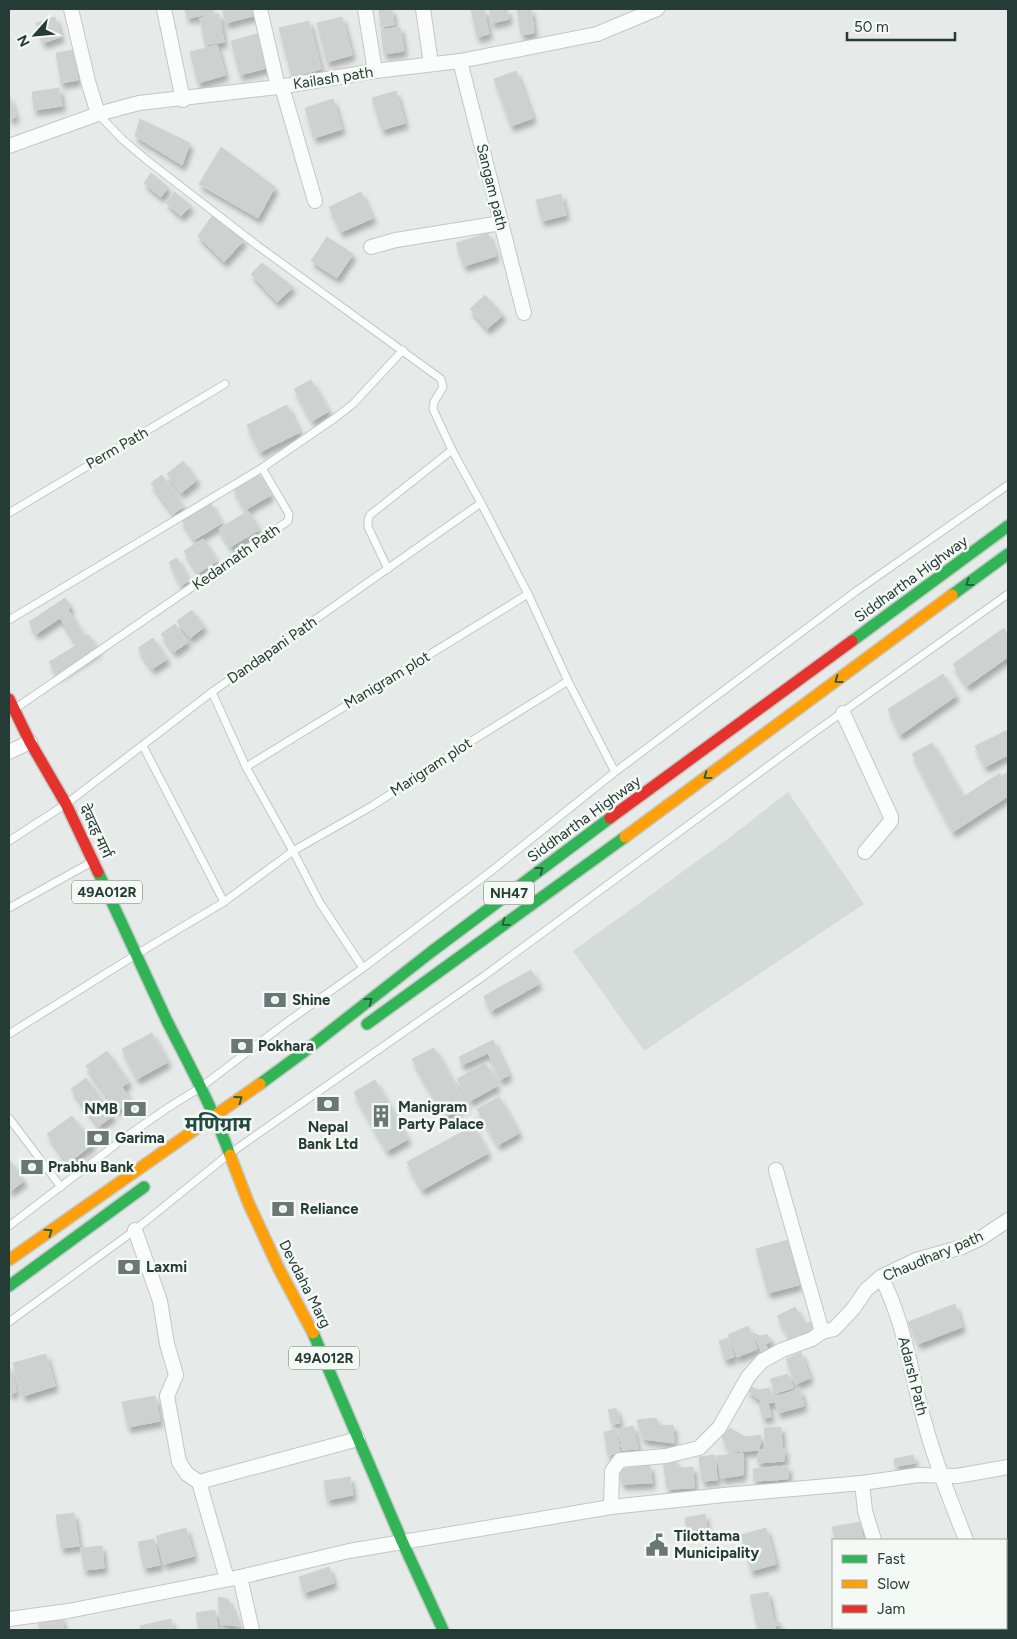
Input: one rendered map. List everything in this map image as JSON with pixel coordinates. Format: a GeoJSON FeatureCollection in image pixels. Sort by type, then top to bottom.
{"type":"FeatureCollection","features":[{"type":"Feature","properties":{"kind":"main road","name":"Siddhartha Highway"},"geometry":{"type":"LineString","coordinates":[[9,1260],[215,1117],[305,1051],[543,867],[1008,526]]}},
{"type":"Feature","properties":{"kind":"main road","name":"NH47"},"geometry":{"type":"LineString","coordinates":[[357,1032],[669,805],[1008,554]]}},
{"type":"Feature","properties":{"kind":"main road","name":"देवदह मार्ग"},"geometry":{"type":"LineString","coordinates":[[11,704],[30,742],[66,804],[168,1022],[201,1087]]}},
{"type":"Feature","properties":{"kind":"main road","name":"Devdaha Marg"},"geometry":{"type":"LineString","coordinates":[[201,1087],[221,1130],[248,1202],[279,1269],[310,1326],[402,1541],[443,1630]]}},
{"type":"Feature","properties":{"kind":"main road"},"geometry":{"type":"LineString","coordinates":[[9,1286],[157,1178]]}},
{"type":"Feature","properties":{"kind":"street"},"geometry":{"type":"LineString","coordinates":[[71,9],[98,114]]}},
{"type":"Feature","properties":{"kind":"street"},"geometry":{"type":"LineString","coordinates":[[164,9],[183,100]]}},
{"type":"Feature","properties":{"kind":"street"},"geometry":{"type":"LineString","coordinates":[[260,9],[280,87],[315,201]]}},
{"type":"Feature","properties":{"kind":"street"},"geometry":{"type":"LineString","coordinates":[[364,9],[375,72]]}},
{"type":"Feature","properties":{"kind":"street"},"geometry":{"type":"LineString","coordinates":[[422,9],[432,64]]}},
{"type":"Feature","properties":{"kind":"street","name":"Kailash path"},"geometry":{"type":"LineString","coordinates":[[9,146],[98,114],[139,104],[183,100],[460,61],[597,34],[657,9]]}},
{"type":"Feature","properties":{"kind":"street","name":"Sangam path"},"geometry":{"type":"LineString","coordinates":[[460,61],[524,313]]}},
{"type":"Feature","properties":{"kind":"street"},"geometry":{"type":"LineString","coordinates":[[371,247],[396,240],[501,223]]}},
{"type":"Feature","properties":{"kind":"street"},"geometry":{"type":"LineString","coordinates":[[842,713],[891,817],[891,821],[865,852]]}},
{"type":"Feature","properties":{"kind":"street"},"geometry":{"type":"LineString","coordinates":[[9,752],[30,742]]}},
{"type":"Feature","properties":{"kind":"street"},"geometry":{"type":"LineString","coordinates":[[776,1170],[822,1332]]}},
{"type":"Feature","properties":{"kind":"street","name":"Chaudhary path"},"geometry":{"type":"LineString","coordinates":[[611,1507],[612,1472],[620,1460],[666,1456],[699,1448],[719,1428],[748,1377],[762,1361],[782,1350],[812,1339],[822,1332],[834,1329],[853,1309],[866,1290],[882,1277],[916,1260],[962,1247],[981,1238],[1008,1220]]}},
{"type":"Feature","properties":{"kind":"street"},"geometry":{"type":"LineString","coordinates":[[135,1230],[160,1301],[167,1344],[176,1375],[167,1396],[180,1462],[188,1474],[199,1482],[252,1630]]}},
{"type":"Feature","properties":{"kind":"street","name":"Adarsh Path"},"geometry":{"type":"LineString","coordinates":[[882,1277],[888,1289],[901,1330],[925,1424],[941,1475],[966,1539]]}},
{"type":"Feature","properties":{"kind":"street"},"geometry":{"type":"LineString","coordinates":[[199,1482],[358,1439]]}},
{"type":"Feature","properties":{"kind":"street"},"geometry":{"type":"LineString","coordinates":[[9,1619],[68,1611],[233,1578],[349,1551],[402,1541],[611,1507],[724,1494],[862,1483],[918,1475],[957,1476],[1008,1467]]}},
{"type":"Feature","properties":{"kind":"street"},"geometry":{"type":"LineString","coordinates":[[862,1483],[865,1511],[874,1539]]}},
{"type":"Feature","properties":{"kind":"lane"},"geometry":{"type":"LineString","coordinates":[[98,114],[123,140],[156,167],[354,317],[403,350],[441,379],[443,387],[434,402],[433,409],[452,450],[482,503],[528,594],[568,681],[616,772]]}},
{"type":"Feature","properties":{"kind":"lane"},"geometry":{"type":"LineString","coordinates":[[9,620],[262,468],[335,418],[352,404],[403,350]]}},
{"type":"Feature","properties":{"kind":"lane","name":"Perm Path"},"geometry":{"type":"LineString","coordinates":[[9,513],[225,384]]}},
{"type":"Feature","properties":{"kind":"lane"},"geometry":{"type":"LineString","coordinates":[[388,569],[368,527],[370,515],[452,450]]}},
{"type":"Feature","properties":{"kind":"lane","name":"Kedarnath Path"},"geometry":{"type":"LineString","coordinates":[[11,704],[288,521],[289,514],[262,468]]}},
{"type":"Feature","properties":{"kind":"lane"},"geometry":{"type":"LineString","coordinates":[[9,1226],[127,1136],[201,1087],[363,968],[490,872],[616,772],[855,592],[1008,485]]}},
{"type":"Feature","properties":{"kind":"lane","name":"Dandapani Path"},"geometry":{"type":"LineString","coordinates":[[9,841],[66,804],[212,692],[482,503]]}},
{"type":"Feature","properties":{"kind":"lane","name":"Manigram plot"},"geometry":{"type":"LineString","coordinates":[[246,767],[528,594]]}},
{"type":"Feature","properties":{"kind":"lane"},"geometry":{"type":"LineString","coordinates":[[9,1322],[135,1230],[229,1154],[484,976],[805,739],[1008,594]]}},
{"type":"Feature","properties":{"kind":"lane","name":"Marigram plot"},"geometry":{"type":"LineString","coordinates":[[9,1034],[224,902],[294,851],[372,806],[568,681]]}},
{"type":"Feature","properties":{"kind":"lane"},"geometry":{"type":"LineString","coordinates":[[212,692],[246,767],[294,851],[320,903],[363,968]]}},
{"type":"Feature","properties":{"kind":"lane"},"geometry":{"type":"LineString","coordinates":[[143,746],[224,902]]}},
{"type":"Feature","properties":{"kind":"lane"},"geometry":{"type":"LineString","coordinates":[[9,908],[93,861]]}},
{"type":"Feature","properties":{"kind":"lane"},"geometry":{"type":"LineString","coordinates":[[9,1118],[61,1187]]}},
{"type":"Feature","properties":{"kind":"shaded area"},"geometry":{"type":"Polygon","coordinates":[[[788,792],[864,904],[644,1051],[573,951],[721,844],[788,792]]]}},
{"type":"Feature","properties":{"kind":"building"},"geometry":{"type":"Polygon","coordinates":[[[185,9],[213,9],[214,13],[187,18],[185,9]]]}},
{"type":"Feature","properties":{"kind":"building"},"geometry":{"type":"Polygon","coordinates":[[[222,9],[258,9],[260,14],[226,23],[222,9]]]}},
{"type":"Feature","properties":{"kind":"building"},"geometry":{"type":"Polygon","coordinates":[[[379,9],[392,9],[394,25],[381,27],[379,9]]]}},
{"type":"Feature","properties":{"kind":"building"},"geometry":{"type":"Polygon","coordinates":[[[471,9],[484,9],[489,34],[477,37],[471,9]]]}},
{"type":"Feature","properties":{"kind":"building"},"geometry":{"type":"Polygon","coordinates":[[[489,9],[507,9],[509,19],[492,23],[489,9]]]}},
{"type":"Feature","properties":{"kind":"building"},"geometry":{"type":"Polygon","coordinates":[[[517,9],[531,9],[534,33],[521,35],[517,9]]]}},
{"type":"Feature","properties":{"kind":"building"},"geometry":{"type":"Polygon","coordinates":[[[219,14],[224,42],[205,45],[200,18],[219,14]]]}},
{"type":"Feature","properties":{"kind":"building"},"geometry":{"type":"Polygon","coordinates":[[[55,17],[61,37],[43,43],[36,23],[55,17]]]}},
{"type":"Feature","properties":{"kind":"building"},"geometry":{"type":"Polygon","coordinates":[[[342,17],[352,55],[327,62],[317,23],[342,17]]]}},
{"type":"Feature","properties":{"kind":"building"},"geometry":{"type":"Polygon","coordinates":[[[309,21],[321,69],[292,77],[279,28],[309,21]]]}},
{"type":"Feature","properties":{"kind":"building"},"geometry":{"type":"Polygon","coordinates":[[[400,27],[404,51],[384,54],[381,30],[400,27]]]}},
{"type":"Feature","properties":{"kind":"building"},"geometry":{"type":"Polygon","coordinates":[[[260,33],[270,67],[240,75],[231,41],[260,33]]]}},
{"type":"Feature","properties":{"kind":"building"},"geometry":{"type":"Polygon","coordinates":[[[217,45],[225,75],[198,83],[190,52],[217,45]]]}},
{"type":"Feature","properties":{"kind":"building"},"geometry":{"type":"Polygon","coordinates":[[[73,50],[78,80],[61,83],[56,53],[73,50]]]}},
{"type":"Feature","properties":{"kind":"building"},"geometry":{"type":"Polygon","coordinates":[[[516,71],[533,118],[511,126],[494,79],[516,71]]]}},
{"type":"Feature","properties":{"kind":"building"},"geometry":{"type":"Polygon","coordinates":[[[59,88],[62,106],[34,110],[32,92],[59,88]]]}},
{"type":"Feature","properties":{"kind":"building"},"geometry":{"type":"Polygon","coordinates":[[[396,91],[405,123],[382,130],[372,98],[396,91]]]}},
{"type":"Feature","properties":{"kind":"building"},"geometry":{"type":"Polygon","coordinates":[[[9,95],[16,117],[9,119],[9,95]]]}},
{"type":"Feature","properties":{"kind":"building"},"geometry":{"type":"Polygon","coordinates":[[[333,99],[342,129],[314,138],[305,108],[333,99]]]}},
{"type":"Feature","properties":{"kind":"building"},"geometry":{"type":"Polygon","coordinates":[[[140,119],[190,143],[182,165],[135,136],[140,119]]]}},
{"type":"Feature","properties":{"kind":"building"},"geometry":{"type":"Polygon","coordinates":[[[221,147],[275,187],[258,218],[199,184],[221,147]]]}},
{"type":"Feature","properties":{"kind":"building"},"geometry":{"type":"Polygon","coordinates":[[[151,173],[168,187],[161,197],[144,183],[151,173]]]}},
{"type":"Feature","properties":{"kind":"building"},"geometry":{"type":"Polygon","coordinates":[[[175,192],[191,206],[181,216],[166,203],[175,192]]]}},
{"type":"Feature","properties":{"kind":"building"},"geometry":{"type":"Polygon","coordinates":[[[361,192],[373,218],[341,232],[329,207],[361,192]]]}},
{"type":"Feature","properties":{"kind":"building"},"geometry":{"type":"Polygon","coordinates":[[[561,194],[566,215],[542,221],[536,200],[561,194]]]}},
{"type":"Feature","properties":{"kind":"building"},"geometry":{"type":"Polygon","coordinates":[[[212,216],[244,240],[224,262],[198,236],[212,216]]]}},
{"type":"Feature","properties":{"kind":"building"},"geometry":{"type":"Polygon","coordinates":[[[488,233],[496,256],[464,266],[456,243],[488,233]]]}},
{"type":"Feature","properties":{"kind":"building"},"geometry":{"type":"Polygon","coordinates":[[[327,237],[353,254],[337,278],[311,261],[327,237]]]}},
{"type":"Feature","properties":{"kind":"building"},"geometry":{"type":"Polygon","coordinates":[[[262,263],[293,287],[277,302],[251,274],[262,263]]]}},
{"type":"Feature","properties":{"kind":"building"},"geometry":{"type":"Polygon","coordinates":[[[485,295],[503,315],[487,329],[470,309],[485,295]]]}},
{"type":"Feature","properties":{"kind":"building"},"geometry":{"type":"Polygon","coordinates":[[[311,380],[329,411],[312,421],[294,389],[311,380]]]}},
{"type":"Feature","properties":{"kind":"building"},"geometry":{"type":"Polygon","coordinates":[[[287,405],[300,432],[260,452],[247,425],[287,405]]]}},
{"type":"Feature","properties":{"kind":"building"},"geometry":{"type":"Polygon","coordinates":[[[183,461],[197,480],[181,493],[167,474],[183,461]]]}},
{"type":"Feature","properties":{"kind":"building"},"geometry":{"type":"Polygon","coordinates":[[[259,474],[271,495],[245,510],[233,488],[259,474]]]}},
{"type":"Feature","properties":{"kind":"building"},"geometry":{"type":"Polygon","coordinates":[[[162,475],[183,507],[173,514],[151,483],[162,475]]]}},
{"type":"Feature","properties":{"kind":"building"},"geometry":{"type":"Polygon","coordinates":[[[210,502],[222,523],[194,540],[181,519],[210,502]]]}},
{"type":"Feature","properties":{"kind":"building"},"geometry":{"type":"Polygon","coordinates":[[[248,511],[259,530],[230,547],[219,529],[248,511]]]}},
{"type":"Feature","properties":{"kind":"building"},"geometry":{"type":"Polygon","coordinates":[[[203,539],[217,561],[198,573],[184,551],[203,539]]]}},
{"type":"Feature","properties":{"kind":"building"},"geometry":{"type":"Polygon","coordinates":[[[177,558],[189,581],[181,585],[169,562],[177,558]]]}},
{"type":"Feature","properties":{"kind":"building"},"geometry":{"type":"Polygon","coordinates":[[[65,598],[71,607],[68,610],[84,636],[88,634],[98,650],[58,675],[49,662],[77,645],[60,618],[36,634],[29,622],[65,598]]]}},
{"type":"Feature","properties":{"kind":"building"},"geometry":{"type":"Polygon","coordinates":[[[192,610],[204,627],[190,638],[177,621],[192,610]]]}},
{"type":"Feature","properties":{"kind":"building"},"geometry":{"type":"Polygon","coordinates":[[[175,624],[188,642],[174,652],[161,634],[175,624]]]}},
{"type":"Feature","properties":{"kind":"building"},"geometry":{"type":"Polygon","coordinates":[[[1004,628],[1008,636],[1008,657],[967,686],[953,664],[1004,628]]]}},
{"type":"Feature","properties":{"kind":"building"},"geometry":{"type":"Polygon","coordinates":[[[153,638],[167,659],[152,669],[138,648],[153,638]]]}},
{"type":"Feature","properties":{"kind":"building"},"geometry":{"type":"Polygon","coordinates":[[[943,674],[956,696],[900,735],[888,709],[943,674]]]}},
{"type":"Feature","properties":{"kind":"building"},"geometry":{"type":"Polygon","coordinates":[[[1008,730],[1008,755],[985,767],[975,746],[1008,730]]]}},
{"type":"Feature","properties":{"kind":"building"},"geometry":{"type":"Polygon","coordinates":[[[932,743],[963,797],[1000,773],[1001,777],[1008,772],[1008,796],[953,832],[912,754],[932,743]]]}},
{"type":"Feature","properties":{"kind":"building"},"geometry":{"type":"Polygon","coordinates":[[[531,970],[539,984],[491,1011],[484,996],[531,970]]]}},
{"type":"Feature","properties":{"kind":"building"},"geometry":{"type":"Polygon","coordinates":[[[152,1033],[168,1062],[137,1079],[122,1049],[152,1033]]]}},
{"type":"Feature","properties":{"kind":"building"},"geometry":{"type":"Polygon","coordinates":[[[493,1040],[509,1075],[500,1080],[488,1053],[462,1065],[459,1057],[493,1040]]]}},
{"type":"Feature","properties":{"kind":"building"},"geometry":{"type":"Polygon","coordinates":[[[434,1048],[466,1105],[445,1117],[412,1059],[434,1048]]]}},
{"type":"Feature","properties":{"kind":"building"},"geometry":{"type":"Polygon","coordinates":[[[107,1051],[129,1082],[122,1087],[132,1101],[118,1111],[86,1066],[107,1051]]]}},
{"type":"Feature","properties":{"kind":"building"},"geometry":{"type":"Polygon","coordinates":[[[485,1063],[497,1086],[470,1101],[457,1079],[485,1063]]]}},
{"type":"Feature","properties":{"kind":"building"},"geometry":{"type":"Polygon","coordinates":[[[86,1078],[113,1116],[99,1126],[71,1089],[86,1078]]]}},
{"type":"Feature","properties":{"kind":"building","name":"Manigram Party Palace"},"geometry":{"type":"Polygon","coordinates":[[[375,1080],[408,1139],[387,1151],[354,1092],[375,1080]]]}},
{"type":"Feature","properties":{"kind":"building"},"geometry":{"type":"Polygon","coordinates":[[[499,1097],[519,1133],[498,1145],[477,1109],[499,1097]]]}},
{"type":"Feature","properties":{"kind":"building"},"geometry":{"type":"Polygon","coordinates":[[[72,1116],[93,1144],[68,1163],[47,1134],[72,1116]]]}},
{"type":"Feature","properties":{"kind":"building"},"geometry":{"type":"Polygon","coordinates":[[[473,1126],[488,1153],[422,1190],[407,1162],[473,1126]]]}},
{"type":"Feature","properties":{"kind":"building"},"geometry":{"type":"Polygon","coordinates":[[[9,1159],[24,1181],[9,1192],[9,1159]]]}},
{"type":"Feature","properties":{"kind":"building"},"geometry":{"type":"Polygon","coordinates":[[[788,1240],[799,1285],[768,1293],[756,1249],[788,1240]]]}},
{"type":"Feature","properties":{"kind":"building"},"geometry":{"type":"Polygon","coordinates":[[[955,1304],[962,1327],[918,1344],[908,1322],[955,1304]]]}},
{"type":"Feature","properties":{"kind":"building"},"geometry":{"type":"Polygon","coordinates":[[[795,1307],[805,1324],[813,1321],[816,1328],[791,1340],[777,1316],[795,1307]]]}},
{"type":"Feature","properties":{"kind":"building"},"geometry":{"type":"Polygon","coordinates":[[[748,1326],[757,1349],[737,1357],[728,1335],[748,1326]]]}},
{"type":"Feature","properties":{"kind":"building"},"geometry":{"type":"Polygon","coordinates":[[[767,1334],[771,1341],[766,1344],[768,1352],[763,1355],[754,1335],[761,1336],[767,1334]]]}},
{"type":"Feature","properties":{"kind":"building"},"geometry":{"type":"Polygon","coordinates":[[[728,1338],[734,1357],[725,1360],[719,1341],[728,1338]]]}},
{"type":"Feature","properties":{"kind":"building"},"geometry":{"type":"Polygon","coordinates":[[[801,1352],[810,1378],[796,1384],[786,1359],[801,1352]]]}},
{"type":"Feature","properties":{"kind":"building"},"geometry":{"type":"Polygon","coordinates":[[[46,1354],[55,1386],[23,1396],[13,1363],[46,1354]]]}},
{"type":"Feature","properties":{"kind":"building"},"geometry":{"type":"Polygon","coordinates":[[[9,1365],[16,1392],[9,1394],[9,1365]]]}},
{"type":"Feature","properties":{"kind":"building"},"geometry":{"type":"Polygon","coordinates":[[[788,1374],[793,1388],[776,1393],[770,1379],[788,1374]]]}},
{"type":"Feature","properties":{"kind":"building"},"geometry":{"type":"Polygon","coordinates":[[[750,1386],[759,1390],[769,1388],[775,1402],[768,1403],[771,1417],[763,1418],[759,1405],[762,1402],[747,1390],[750,1386]]]}},
{"type":"Feature","properties":{"kind":"building"},"geometry":{"type":"Polygon","coordinates":[[[800,1389],[804,1406],[778,1413],[774,1397],[800,1389]]]}},
{"type":"Feature","properties":{"kind":"building"},"geometry":{"type":"Polygon","coordinates":[[[155,1396],[160,1421],[128,1427],[122,1402],[155,1396]]]}},
{"type":"Feature","properties":{"kind":"building"},"geometry":{"type":"Polygon","coordinates":[[[616,1408],[620,1423],[612,1424],[608,1410],[616,1408]]]}},
{"type":"Feature","properties":{"kind":"building"},"geometry":{"type":"Polygon","coordinates":[[[656,1418],[659,1426],[673,1425],[674,1443],[643,1439],[637,1420],[656,1418]]]}},
{"type":"Feature","properties":{"kind":"building"},"geometry":{"type":"Polygon","coordinates":[[[633,1426],[638,1449],[622,1450],[618,1429],[633,1426]]]}},
{"type":"Feature","properties":{"kind":"building"},"geometry":{"type":"Polygon","coordinates":[[[781,1427],[782,1449],[766,1450],[764,1428],[781,1427]]]}},
{"type":"Feature","properties":{"kind":"building"},"geometry":{"type":"Polygon","coordinates":[[[730,1428],[745,1437],[761,1435],[759,1450],[730,1452],[722,1437],[730,1428]]]}},
{"type":"Feature","properties":{"kind":"building"},"geometry":{"type":"Polygon","coordinates":[[[616,1429],[620,1453],[608,1455],[604,1432],[616,1429]]]}},
{"type":"Feature","properties":{"kind":"building"},"geometry":{"type":"Polygon","coordinates":[[[785,1449],[784,1461],[757,1463],[759,1450],[785,1449]]]}},
{"type":"Feature","properties":{"kind":"building"},"geometry":{"type":"Polygon","coordinates":[[[743,1453],[743,1475],[721,1478],[717,1456],[743,1453]]]}},
{"type":"Feature","properties":{"kind":"building"},"geometry":{"type":"Polygon","coordinates":[[[715,1455],[717,1480],[702,1481],[699,1457],[715,1455]]]}},
{"type":"Feature","properties":{"kind":"building"},"geometry":{"type":"Polygon","coordinates":[[[913,1455],[915,1463],[895,1466],[894,1459],[913,1455]]]}},
{"type":"Feature","properties":{"kind":"building"},"geometry":{"type":"Polygon","coordinates":[[[675,1459],[676,1468],[693,1467],[694,1488],[667,1489],[663,1461],[675,1459]]]}},
{"type":"Feature","properties":{"kind":"building"},"geometry":{"type":"Polygon","coordinates":[[[650,1465],[652,1483],[622,1484],[619,1469],[650,1465]]]}},
{"type":"Feature","properties":{"kind":"building"},"geometry":{"type":"Polygon","coordinates":[[[788,1466],[788,1479],[754,1481],[753,1469],[788,1466]]]}},
{"type":"Feature","properties":{"kind":"building"},"geometry":{"type":"Polygon","coordinates":[[[350,1477],[353,1495],[327,1500],[324,1481],[350,1477]]]}},
{"type":"Feature","properties":{"kind":"building"},"geometry":{"type":"Polygon","coordinates":[[[74,1513],[79,1546],[61,1548],[56,1515],[74,1513]]]}},
{"type":"Feature","properties":{"kind":"building"},"geometry":{"type":"Polygon","coordinates":[[[705,1514],[707,1529],[687,1530],[685,1518],[705,1514]]]}},
{"type":"Feature","properties":{"kind":"building"},"geometry":{"type":"Polygon","coordinates":[[[860,1522],[863,1539],[835,1539],[832,1527],[860,1522]]]}},
{"type":"Feature","properties":{"kind":"building"},"geometry":{"type":"Polygon","coordinates":[[[186,1528],[194,1556],[164,1564],[156,1536],[186,1528]]]}},
{"type":"Feature","properties":{"kind":"building"},"geometry":{"type":"Polygon","coordinates":[[[766,1528],[776,1564],[751,1571],[741,1535],[766,1528]]]}},
{"type":"Feature","properties":{"kind":"building"},"geometry":{"type":"Polygon","coordinates":[[[154,1539],[160,1565],[144,1568],[138,1542],[154,1539]]]}},
{"type":"Feature","properties":{"kind":"building"},"geometry":{"type":"Polygon","coordinates":[[[102,1546],[104,1568],[84,1570],[81,1548],[102,1546]]]}},
{"type":"Feature","properties":{"kind":"building"},"geometry":{"type":"Polygon","coordinates":[[[329,1567],[334,1583],[304,1593],[299,1577],[329,1567]]]}},
{"type":"Feature","properties":{"kind":"building"},"geometry":{"type":"Polygon","coordinates":[[[768,1592],[773,1619],[781,1624],[775,1626],[775,1630],[758,1630],[750,1595],[768,1592]]]}},
{"type":"Feature","properties":{"kind":"building"},"geometry":{"type":"Polygon","coordinates":[[[218,1597],[228,1599],[239,1626],[221,1624],[218,1597]]]}},
{"type":"Feature","properties":{"kind":"building"},"geometry":{"type":"Polygon","coordinates":[[[215,1610],[218,1630],[199,1630],[196,1613],[215,1610]]]}},
{"type":"Feature","properties":{"kind":"building"},"geometry":{"type":"Polygon","coordinates":[[[61,1616],[64,1630],[40,1630],[38,1622],[61,1616]]]}},
{"type":"Feature","properties":{"kind":"building"},"geometry":{"type":"Polygon","coordinates":[[[171,1619],[173,1630],[141,1630],[140,1626],[171,1619]]]}},
{"type":"Feature","properties":{"kind":"traffic: fast"},"geometry":{"type":"LineString","coordinates":[[852,641],[1008,526]]}},
{"type":"Feature","properties":{"kind":"traffic: fast"},"geometry":{"type":"LineString","coordinates":[[952,595],[1008,554]]}},
{"type":"Feature","properties":{"kind":"traffic: fast"},"geometry":{"type":"LineString","coordinates":[[260,1084],[431,952],[610,818]]}},
{"type":"Feature","properties":{"kind":"traffic: fast"},"geometry":{"type":"LineString","coordinates":[[367,1024],[625,837]]}},
{"type":"Feature","properties":{"kind":"traffic: fast"},"geometry":{"type":"LineString","coordinates":[[98,872],[208,1104],[230,1155]]}},
{"type":"Feature","properties":{"kind":"traffic: fast"},"geometry":{"type":"LineString","coordinates":[[9,1286],[144,1187]]}},
{"type":"Feature","properties":{"kind":"traffic: fast"},"geometry":{"type":"LineString","coordinates":[[313,1333],[402,1541],[443,1630]]}},
{"type":"Feature","properties":{"kind":"traffic: slow"},"geometry":{"type":"LineString","coordinates":[[625,837],[952,595]]}},
{"type":"Feature","properties":{"kind":"traffic: slow"},"geometry":{"type":"LineString","coordinates":[[9,1260],[260,1084]]}},
{"type":"Feature","properties":{"kind":"traffic: slow"},"geometry":{"type":"LineString","coordinates":[[230,1155],[248,1202],[279,1269],[313,1333]]}},
{"type":"Feature","properties":{"kind":"traffic: jam"},"geometry":{"type":"LineString","coordinates":[[610,818],[852,641]]}},
{"type":"Feature","properties":{"kind":"traffic: jam"},"geometry":{"type":"LineString","coordinates":[[9,699],[30,742],[66,804],[98,872]]}},
{"type":"Feature","properties":{"kind":"place","name":"Shine"},"geometry":{"type":"Point","coordinates":[275,1000]}},
{"type":"Feature","properties":{"kind":"place","name":"Pokhara"},"geometry":{"type":"Point","coordinates":[242,1046]}},
{"type":"Feature","properties":{"kind":"place","name":"Nepal Bank Ltd"},"geometry":{"type":"Point","coordinates":[328,1104]}},
{"type":"Feature","properties":{"kind":"place","name":"NMB"},"geometry":{"type":"Point","coordinates":[135,1109]}},
{"type":"Feature","properties":{"kind":"place","name":"Manigram Party Palace"},"geometry":{"type":"Point","coordinates":[381,1116]}},
{"type":"Feature","properties":{"kind":"place","name":"Garima"},"geometry":{"type":"Point","coordinates":[98,1138]}},
{"type":"Feature","properties":{"kind":"place","name":"Prabhu Bank"},"geometry":{"type":"Point","coordinates":[32,1167]}},
{"type":"Feature","properties":{"kind":"place","name":"Reliance"},"geometry":{"type":"Point","coordinates":[283,1209]}},
{"type":"Feature","properties":{"kind":"place","name":"Laxmi"},"geometry":{"type":"Point","coordinates":[129,1267]}},
{"type":"Feature","properties":{"kind":"place","name":"Tilottama Municipality"},"geometry":{"type":"Point","coordinates":[657,1545]}},
{"type":"Feature","properties":{"kind":"district","name":"मणिग्राम"},"geometry":{"type":"Point","coordinates":[218,1124]}}]}
